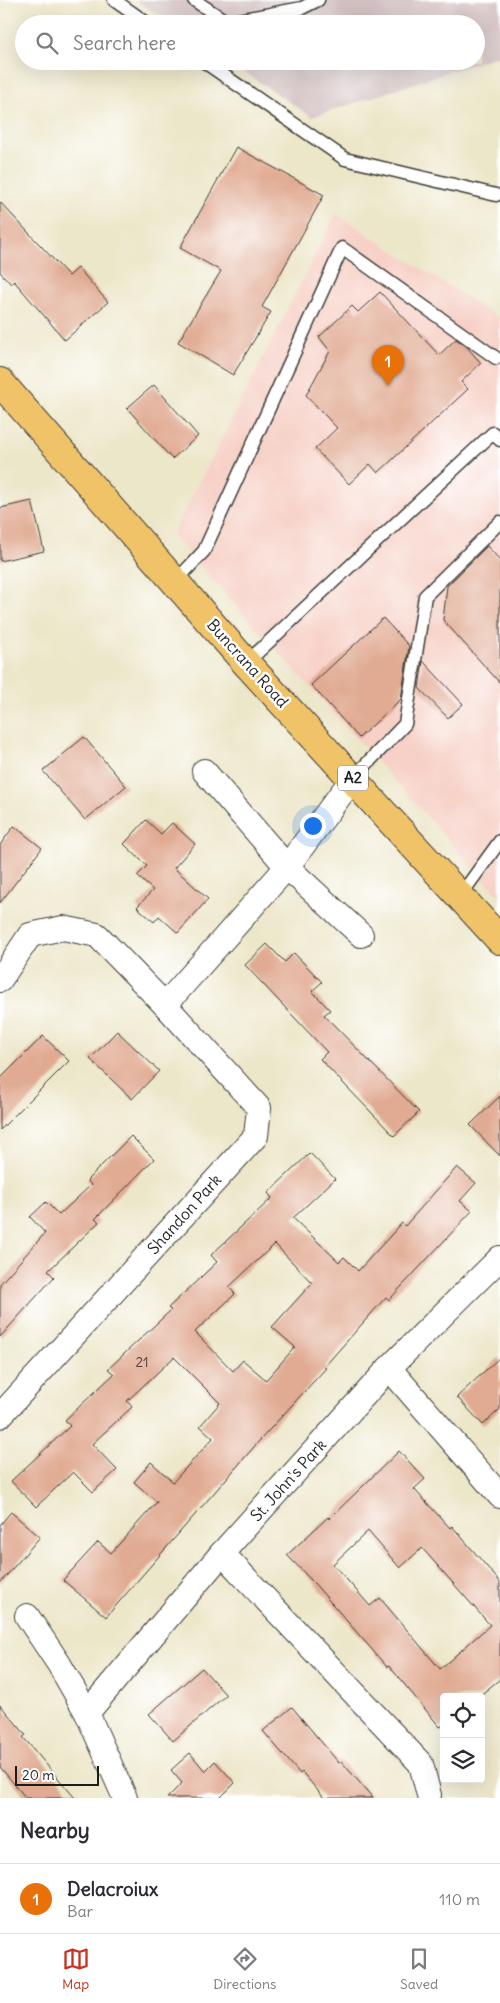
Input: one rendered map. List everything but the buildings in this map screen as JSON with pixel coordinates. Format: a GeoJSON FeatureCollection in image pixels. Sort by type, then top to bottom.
{"type":"FeatureCollection","features":[{"type":"Feature","properties":{"kind":"highway","name":"Buncrana Road"},"geometry":{"type":"LineString","coordinates":[[0,382],[246,663],[500,940]]}},
{"type":"Feature","properties":{"kind":"street"},"geometry":{"type":"LineString","coordinates":[[204,771],[287,867],[361,935]]}},
{"type":"Feature","properties":{"kind":"street"},"geometry":{"type":"LineString","coordinates":[[165,1005],[287,867],[353,778]]}},
{"type":"Feature","properties":{"kind":"street","name":"Shandon Park"},"geometry":{"type":"LineString","coordinates":[[0,980],[30,935],[63,928],[97,935],[165,1005],[259,1108],[256,1136],[0,1416]]}},
{"type":"Feature","properties":{"kind":"street","name":"St. John's Park"},"geometry":{"type":"LineString","coordinates":[[87,1713],[222,1553],[389,1368],[500,1258]]}},
{"type":"Feature","properties":{"kind":"street"},"geometry":{"type":"LineString","coordinates":[[389,1368],[500,1496]]}},
{"type":"Feature","properties":{"kind":"street"},"geometry":{"type":"LineString","coordinates":[[222,1553],[421,1764],[429,1795]]}},
{"type":"Feature","properties":{"kind":"street"},"geometry":{"type":"LineString","coordinates":[[27,1616],[59,1664],[87,1713],[125,1798]]}},
{"type":"Feature","properties":{"kind":"lane"},"geometry":{"type":"LineString","coordinates":[[114,0],[135,15]]}},
{"type":"Feature","properties":{"kind":"lane"},"geometry":{"type":"LineString","coordinates":[[194,0],[216,15]]}},
{"type":"Feature","properties":{"kind":"lane"},"geometry":{"type":"LineString","coordinates":[[264,15],[302,8],[318,0]]}},
{"type":"Feature","properties":{"kind":"lane"},"geometry":{"type":"LineString","coordinates":[[216,70],[344,159],[496,196]]}},
{"type":"Feature","properties":{"kind":"lane"},"geometry":{"type":"LineString","coordinates":[[175,582],[204,551],[342,248],[496,358]]}},
{"type":"Feature","properties":{"kind":"lane"},"geometry":{"type":"LineString","coordinates":[[246,663],[493,433],[500,440]]}},
{"type":"Feature","properties":{"kind":"lane"},"geometry":{"type":"LineString","coordinates":[[353,778],[405,724],[425,596],[500,522]]}},
{"type":"Feature","properties":{"kind":"lane"},"geometry":{"type":"LineString","coordinates":[[460,896],[500,841]]}},
{"type":"Feature","properties":{"kind":"shaded area"},"geometry":{"type":"Polygon","coordinates":[[[136,0],[500,0],[500,55],[485,60],[485,15],[158,15],[136,0]]]}},
{"type":"Feature","properties":{"kind":"shaded area"},"geometry":{"type":"Polygon","coordinates":[[[242,70],[455,70],[312,117],[242,70]]]}},
{"type":"Feature","properties":{"kind":"shaded area"},"geometry":{"type":"Polygon","coordinates":[[[336,214],[500,319],[500,897],[172,535],[336,214]]]}},
{"type":"Feature","properties":{"kind":"place","name":"Delacroiux"},"geometry":{"type":"Point","coordinates":[388,386]}}]}
